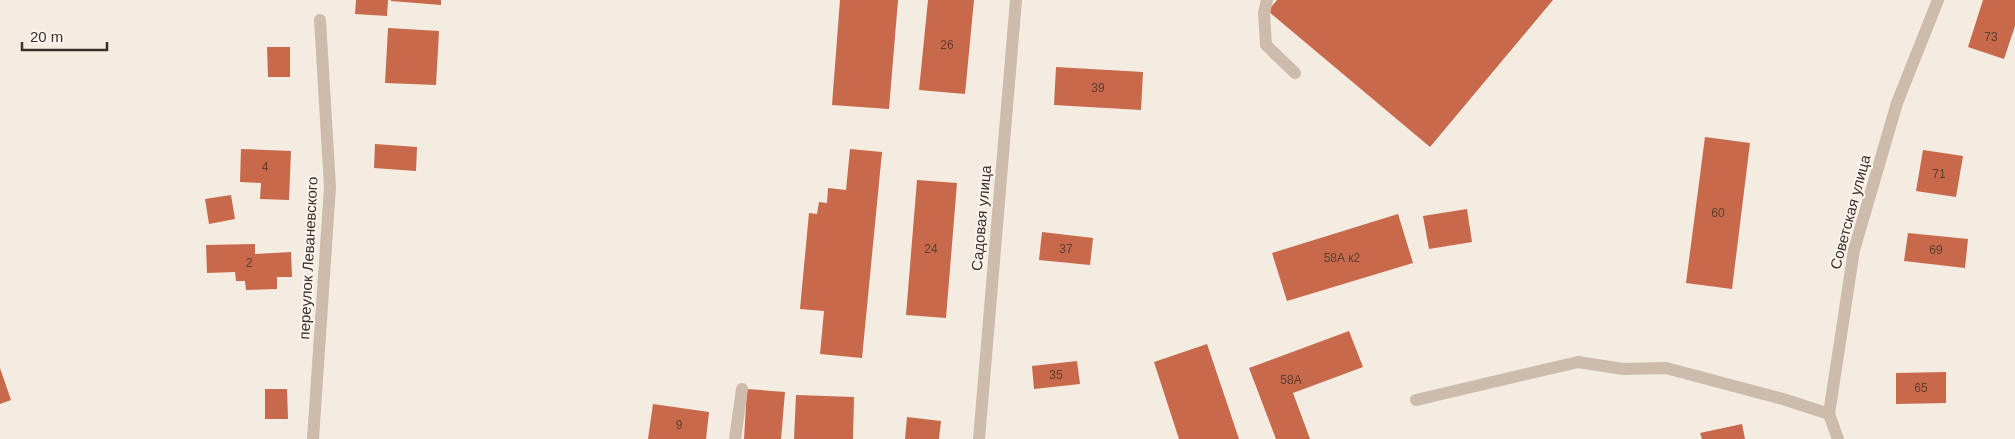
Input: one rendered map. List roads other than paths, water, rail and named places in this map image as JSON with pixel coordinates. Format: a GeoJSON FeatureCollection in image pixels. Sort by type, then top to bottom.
{"type":"FeatureCollection","features":[{"type":"Feature","properties":{"kind":"street","name":"Садовая улица"},"geometry":{"type":"LineString","coordinates":[[979,439],[1016,0]]}},
{"type":"Feature","properties":{"kind":"street"},"geometry":{"type":"LineString","coordinates":[[1267,0],[1264,13],[1266,45],[1295,73]]}},
{"type":"Feature","properties":{"kind":"street","name":"Советская улица"},"geometry":{"type":"LineString","coordinates":[[1838,439],[1829,414],[1854,250],[1897,103],[1938,0]]}},
{"type":"Feature","properties":{"kind":"street","name":"переулок Леваневского"},"geometry":{"type":"LineString","coordinates":[[313,439],[330,187],[320,20]]}},
{"type":"Feature","properties":{"kind":"street"},"geometry":{"type":"LineString","coordinates":[[1416,400],[1578,362],[1623,369],[1666,368],[1783,399],[1829,414]]}},
{"type":"Feature","properties":{"kind":"street"},"geometry":{"type":"LineString","coordinates":[[735,439],[742,389]]}}]}
